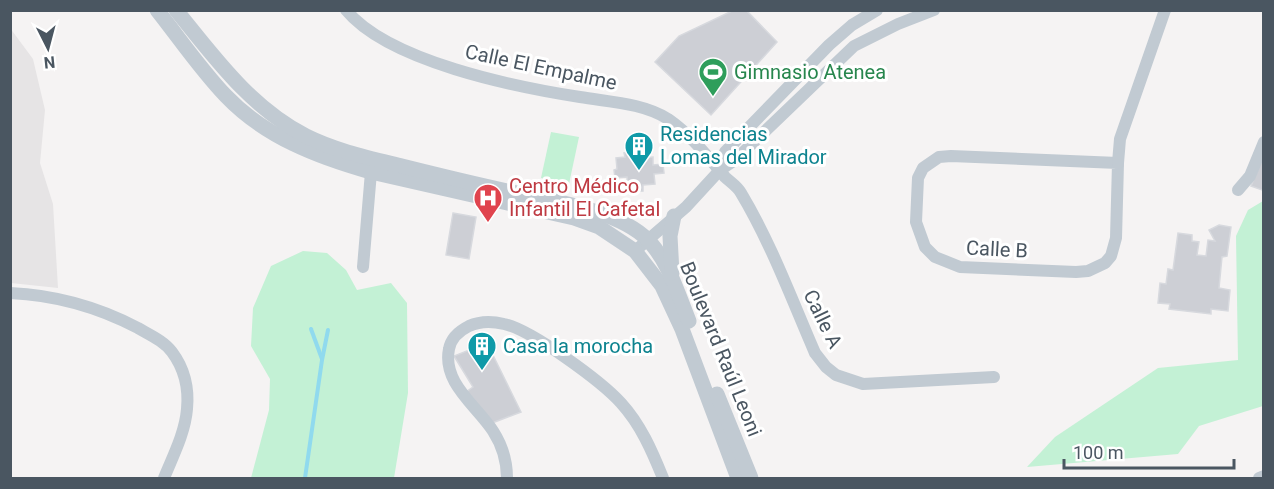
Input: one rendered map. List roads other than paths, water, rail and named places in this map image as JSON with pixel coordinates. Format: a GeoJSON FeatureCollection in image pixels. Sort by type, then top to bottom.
{"type":"FeatureCollection","features":[{"type":"Feature","properties":{"kind":"street","name":"Boulevard Raúl Leoni"},"geometry":{"type":"LineString","coordinates":[[157,10],[225,96],[268,130],[305,149],[342,164],[371,172],[574,218],[599,228],[635,250],[662,286],[676,314],[738,478]]}},
{"type":"Feature","properties":{"kind":"street","name":"Boulevard Raúl Leoni"},"geometry":{"type":"LineString","coordinates":[[176,10],[236,83],[253,99],[305,135],[332,147],[383,162],[600,214],[624,224],[647,239],[659,254],[672,279],[751,478]]}},
{"type":"Feature","properties":{"kind":"street","name":"Calle El Empalme"},"geometry":{"type":"LineString","coordinates":[[346,10],[370,32],[384,40],[462,71],[535,90],[634,106],[651,111],[667,118],[679,128],[720,170]]}},
{"type":"Feature","properties":{"kind":"street"},"geometry":{"type":"LineString","coordinates":[[720,170],[725,152],[829,45],[852,25],[877,10]]}},
{"type":"Feature","properties":{"kind":"street"},"geometry":{"type":"LineString","coordinates":[[635,250],[675,216],[708,185],[720,170],[735,160],[854,46],[898,24],[934,10]]}},
{"type":"Feature","properties":{"kind":"street","name":"Calle B"},"geometry":{"type":"LineString","coordinates":[[1118,163],[939,157],[923,168],[918,178],[916,222],[920,236],[925,247],[935,257],[960,267],[1076,272],[1097,268],[1111,256],[1116,238],[1120,139],[1166,10]]}},
{"type":"Feature","properties":{"kind":"street"},"geometry":{"type":"LineString","coordinates":[[1238,190],[1250,177],[1263,142]]}},
{"type":"Feature","properties":{"kind":"street","name":"Calle A"},"geometry":{"type":"LineString","coordinates":[[720,170],[740,191],[767,244],[816,353],[826,367],[836,375],[863,384],[994,377]]}},
{"type":"Feature","properties":{"kind":"street"},"geometry":{"type":"LineString","coordinates":[[363,267],[371,172]]}},
{"type":"Feature","properties":{"kind":"street"},"geometry":{"type":"LineString","coordinates":[[672,279],[670,236],[675,216]]}},
{"type":"Feature","properties":{"kind":"street"},"geometry":{"type":"LineString","coordinates":[[10,293],[33,294],[75,302],[112,315],[156,338],[171,351],[183,371],[188,407],[185,424],[164,478]]}},
{"type":"Feature","properties":{"kind":"street"},"geometry":{"type":"LineString","coordinates":[[507,478],[507,467],[494,432],[458,388],[448,361],[449,348],[454,337],[477,322],[506,324],[522,331],[567,359],[601,384],[636,420],[663,478]]}},
{"type":"Feature","properties":{"kind":"street"},"geometry":{"type":"LineString","coordinates":[[1259,478],[1263,476]]}},
{"type":"Feature","properties":{"kind":"waterway"},"geometry":{"type":"LineString","coordinates":[[311,329],[322,359]]}},
{"type":"Feature","properties":{"kind":"waterway"},"geometry":{"type":"LineString","coordinates":[[305,478],[328,330]]}},
{"type":"Feature","properties":{"kind":"place","name":"Gimnasio Atenea"},"geometry":{"type":"Point","coordinates":[713,98]}},
{"type":"Feature","properties":{"kind":"place","name":"Residencias Lomas del Mirador"},"geometry":{"type":"Point","coordinates":[639,172]}},
{"type":"Feature","properties":{"kind":"place","name":"Centro Médico Infantil El Cafetal"},"geometry":{"type":"Point","coordinates":[488,224]}},
{"type":"Feature","properties":{"kind":"place","name":"Casa la morocha"},"geometry":{"type":"Point","coordinates":[482,372]}}]}
